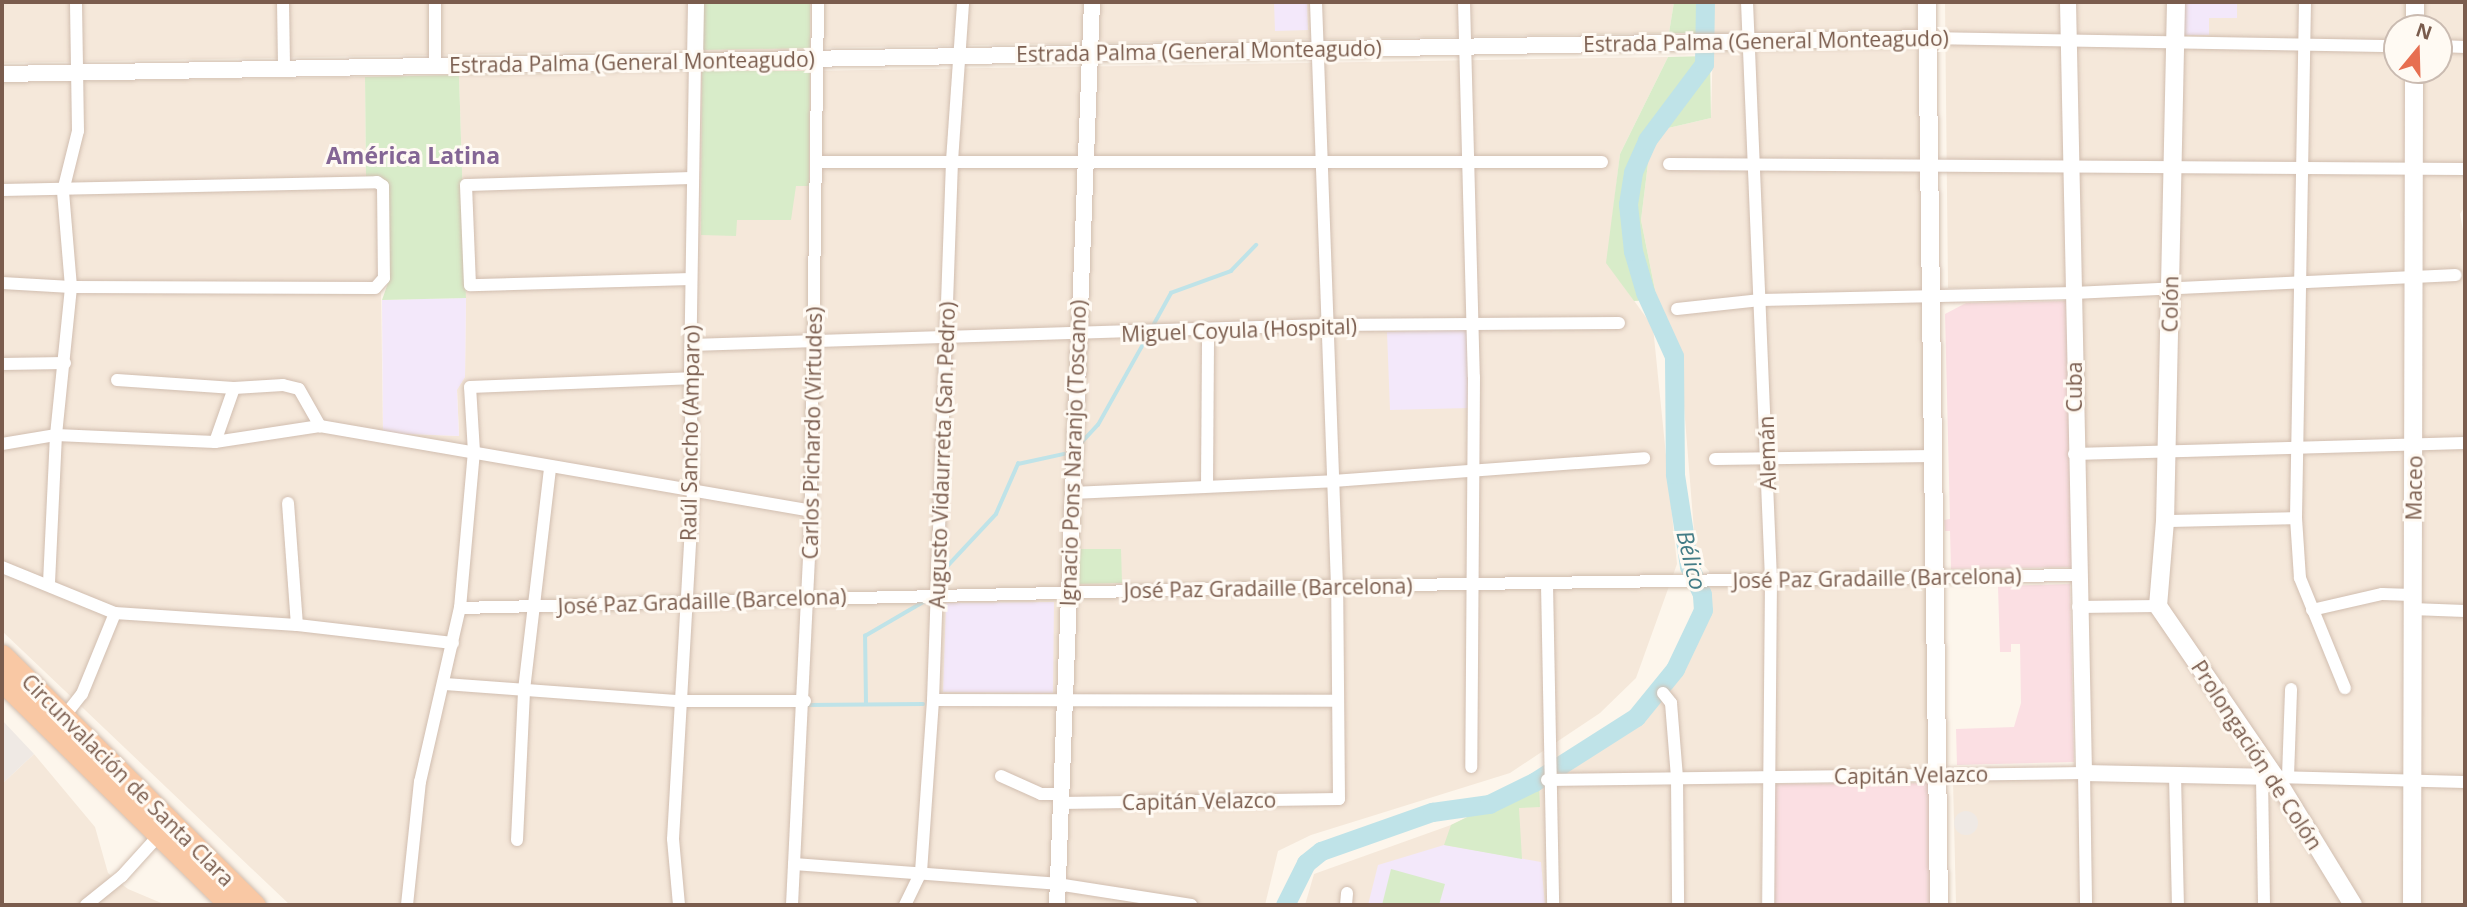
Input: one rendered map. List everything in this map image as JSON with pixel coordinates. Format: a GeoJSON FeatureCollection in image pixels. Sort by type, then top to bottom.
{"type":"FeatureCollection","features":[{"type":"Feature","properties":{"kind":"highway","name":"Circunvalación de Santa Clara"},"geometry":{"type":"LineString","coordinates":[[2,655],[63,719],[255,905]]}},
{"type":"Feature","properties":{"kind":"highway","name":"Circunvalación de Santa Clara"},"geometry":{"type":"LineString","coordinates":[[2,681],[230,905]]}},
{"type":"Feature","properties":{"kind":"main road"},"geometry":{"type":"LineString","coordinates":[[1927,2],[1933,38]]}},
{"type":"Feature","properties":{"kind":"main road"},"geometry":{"type":"LineString","coordinates":[[1937,2],[1933,38],[1939,577],[1942,775],[1948,905]]}},
{"type":"Feature","properties":{"kind":"main road","name":"Colón"},"geometry":{"type":"LineString","coordinates":[[2158,606],[2165,521],[2176,2]]}},
{"type":"Feature","properties":{"kind":"main road","name":"Maceo"},"geometry":{"type":"LineString","coordinates":[[2412,905],[2415,445],[2410,169],[2413,84]]}},
{"type":"Feature","properties":{"kind":"main road"},"geometry":{"type":"LineString","coordinates":[[1937,296],[1933,457],[1939,577]]}},
{"type":"Feature","properties":{"kind":"main road","name":"Prolongación de Colón"},"geometry":{"type":"LineString","coordinates":[[2158,606],[2275,777],[2353,905]]}},
{"type":"Feature","properties":{"kind":"main road"},"geometry":{"type":"LineString","coordinates":[[1939,905],[1942,775]]}},
{"type":"Feature","properties":{"kind":"street"},"geometry":{"type":"LineString","coordinates":[[49,583],[56,435],[71,287],[63,191],[78,131],[74,74],[76,2]]}},
{"type":"Feature","properties":{"kind":"street"},"geometry":{"type":"LineString","coordinates":[[283,2],[284,69]]}},
{"type":"Feature","properties":{"kind":"street"},"geometry":{"type":"LineString","coordinates":[[435,2],[435,66]]}},
{"type":"Feature","properties":{"kind":"street","name":"Raúl Sancho (Amparo)"},"geometry":{"type":"LineString","coordinates":[[678,905],[673,839],[684,603],[693,490],[690,378],[696,2]]}},
{"type":"Feature","properties":{"kind":"street","name":"Carlos Pichardo (Virtudes)"},"geometry":{"type":"LineString","coordinates":[[792,905],[805,701],[811,511],[818,2]]}},
{"type":"Feature","properties":{"kind":"street","name":"Augusto Vidaurreta (San Pedro)"},"geometry":{"type":"LineString","coordinates":[[905,905],[921,872],[933,700],[952,160],[963,2]]}},
{"type":"Feature","properties":{"kind":"street","name":"Ignacio Pons Naranjo (Toscano)"},"geometry":{"type":"LineString","coordinates":[[1057,905],[1067,592],[1092,2]]}},
{"type":"Feature","properties":{"kind":"street"},"geometry":{"type":"LineString","coordinates":[[933,700],[1337,701],[1337,586],[1319,162],[1316,2]]}},
{"type":"Feature","properties":{"kind":"street"},"geometry":{"type":"LineString","coordinates":[[1464,2],[1467,46],[1473,472],[1471,767]]}},
{"type":"Feature","properties":{"kind":"street","name":"Alemán"},"geometry":{"type":"LineString","coordinates":[[1747,2],[1771,579],[1768,905]]}},
{"type":"Feature","properties":{"kind":"street","name":"Cuba"},"geometry":{"type":"LineString","coordinates":[[2068,2],[2074,293],[2074,454],[2084,773]]}},
{"type":"Feature","properties":{"kind":"street"},"geometry":{"type":"LineString","coordinates":[[2305,2],[2296,518],[2300,578],[2345,688]]}},
{"type":"Feature","properties":{"kind":"street","name":"Estrada Palma (General Monteagudo)"},"geometry":{"type":"LineString","coordinates":[[2,74],[1933,38],[2383,46]]}},
{"type":"Feature","properties":{"kind":"street"},"geometry":{"type":"LineString","coordinates":[[817,162],[1602,162]]}},
{"type":"Feature","properties":{"kind":"street"},"geometry":{"type":"LineString","coordinates":[[1669,164],[2465,169]]}},
{"type":"Feature","properties":{"kind":"street"},"geometry":{"type":"LineString","coordinates":[[691,279],[470,285],[466,185],[693,178]]}},
{"type":"Feature","properties":{"kind":"street"},"geometry":{"type":"LineString","coordinates":[[2,190],[63,191],[377,182],[383,186],[384,278],[375,288],[71,287],[2,283]]}},
{"type":"Feature","properties":{"kind":"street"},"geometry":{"type":"LineString","coordinates":[[1677,309],[1761,300],[2074,293],[2456,275]]}},
{"type":"Feature","properties":{"kind":"street","name":"Miguel Coyula (Hospital)"},"geometry":{"type":"LineString","coordinates":[[691,345],[1078,336],[1325,325],[1619,323]]}},
{"type":"Feature","properties":{"kind":"street"},"geometry":{"type":"LineString","coordinates":[[1207,486],[1208,330]]}},
{"type":"Feature","properties":{"kind":"street"},"geometry":{"type":"LineString","coordinates":[[2,364],[65,363]]}},
{"type":"Feature","properties":{"kind":"street"},"geometry":{"type":"LineString","coordinates":[[407,905],[420,782],[445,684],[460,608],[474,452],[468,391],[475,384],[690,378]]}},
{"type":"Feature","properties":{"kind":"street"},"geometry":{"type":"LineString","coordinates":[[117,380],[234,388],[284,385],[299,389],[320,426]]}},
{"type":"Feature","properties":{"kind":"street"},"geometry":{"type":"LineString","coordinates":[[215,442],[234,388]]}},
{"type":"Feature","properties":{"kind":"street"},"geometry":{"type":"LineString","coordinates":[[2,444],[56,435],[215,442],[320,426],[550,468],[811,511]]}},
{"type":"Feature","properties":{"kind":"street"},"geometry":{"type":"LineString","coordinates":[[2074,454],[2465,443]]}},
{"type":"Feature","properties":{"kind":"street"},"geometry":{"type":"LineString","coordinates":[[1715,459],[1933,457]]}},
{"type":"Feature","properties":{"kind":"street"},"geometry":{"type":"LineString","coordinates":[[1072,493],[1333,481],[1644,458]]}},
{"type":"Feature","properties":{"kind":"street"},"geometry":{"type":"LineString","coordinates":[[517,841],[524,690],[550,468]]}},
{"type":"Feature","properties":{"kind":"street"},"geometry":{"type":"LineString","coordinates":[[288,503],[297,625]]}},
{"type":"Feature","properties":{"kind":"street"},"geometry":{"type":"LineString","coordinates":[[2165,521],[2296,518]]}},
{"type":"Feature","properties":{"kind":"street"},"geometry":{"type":"LineString","coordinates":[[2,567],[49,583],[116,613],[191,622],[297,625],[453,643]]}},
{"type":"Feature","properties":{"kind":"street","name":"José Paz Gradaille (Barcelona)"},"geometry":{"type":"LineString","coordinates":[[460,608],[808,597],[1337,586],[2077,576]]}},
{"type":"Feature","properties":{"kind":"street"},"geometry":{"type":"LineString","coordinates":[[1547,584],[1547,780],[1553,905]]}},
{"type":"Feature","properties":{"kind":"street"},"geometry":{"type":"LineString","coordinates":[[2312,610],[2382,594],[2465,611]]}},
{"type":"Feature","properties":{"kind":"street"},"geometry":{"type":"LineString","coordinates":[[2078,607],[2158,606]]}},
{"type":"Feature","properties":{"kind":"street"},"geometry":{"type":"LineString","coordinates":[[63,719],[82,694],[116,613]]}},
{"type":"Feature","properties":{"kind":"street"},"geometry":{"type":"LineString","coordinates":[[445,684],[679,701],[805,701]]}},
{"type":"Feature","properties":{"kind":"street"},"geometry":{"type":"LineString","coordinates":[[2264,905],[2275,777],[2291,689]]}},
{"type":"Feature","properties":{"kind":"street"},"geometry":{"type":"LineString","coordinates":[[1663,693],[1671,703],[1676,778],[1678,905]]}},
{"type":"Feature","properties":{"kind":"street","name":"Capitán Velazco"},"geometry":{"type":"LineString","coordinates":[[1001,776],[1041,794],[1060,799],[1339,799],[1337,701]]}},
{"type":"Feature","properties":{"kind":"street"},"geometry":{"type":"LineString","coordinates":[[2084,773],[2086,905]]}},
{"type":"Feature","properties":{"kind":"street","name":"Capitán Velazco"},"geometry":{"type":"LineString","coordinates":[[1547,780],[2084,773],[2275,777]]}},
{"type":"Feature","properties":{"kind":"street"},"geometry":{"type":"LineString","coordinates":[[2175,775],[2178,905]]}},
{"type":"Feature","properties":{"kind":"street"},"geometry":{"type":"LineString","coordinates":[[2275,777],[2465,782]]}},
{"type":"Feature","properties":{"kind":"street"},"geometry":{"type":"LineString","coordinates":[[86,905],[122,876],[159,835]]}},
{"type":"Feature","properties":{"kind":"street"},"geometry":{"type":"LineString","coordinates":[[794,864],[1057,884],[1191,905]]}},
{"type":"Feature","properties":{"kind":"shaded area"},"geometry":{"type":"Polygon","coordinates":[[[2,2],[1674,2],[1669,33],[810,48],[811,71],[1668,57],[1620,154],[1607,263],[1653,327],[1677,564],[1636,678],[1600,713],[1510,773],[1311,835],[1278,851],[1265,905],[290,905],[2,631],[2,82],[365,77],[366,176],[381,177],[389,186],[389,280],[381,292],[383,433],[459,436],[457,389],[465,377],[466,298],[459,75],[702,71],[702,50],[2,63],[2,2]]]}},
{"type":"Feature","properties":{"kind":"shaded area"},"geometry":{"type":"Polygon","coordinates":[[[1274,2],[1307,2],[1308,30],[1275,31],[1274,2]]]}},
{"type":"Feature","properties":{"kind":"shaded area"},"geometry":{"type":"Polygon","coordinates":[[[1714,2],[1917,2],[1931,768],[1762,773],[1761,905],[1305,905],[1314,874],[1451,825],[1539,782],[1644,715],[1671,685],[1711,603],[1709,571],[1696,556],[1680,356],[1657,300],[1641,220],[1649,155],[1664,129],[1711,118],[1714,2]]]}},
{"type":"Feature","properties":{"kind":"shaded area"},"geometry":{"type":"Polygon","coordinates":[[[1945,2],[2465,2],[2465,206],[2460,214],[2465,242],[2465,905],[1956,905],[1953,780],[2091,779],[2069,287],[1948,288],[1945,2]]]}},
{"type":"Feature","properties":{"kind":"shaded area"},"geometry":{"type":"Polygon","coordinates":[[[2183,2],[2237,2],[2237,18],[2209,18],[2209,35],[2182,35],[2183,2]]]}},
{"type":"Feature","properties":{"kind":"shaded area"},"geometry":{"type":"Polygon","coordinates":[[[466,298],[465,377],[457,390],[459,436],[383,433],[382,300],[466,298]]]}},
{"type":"Feature","properties":{"kind":"shaded area"},"geometry":{"type":"Polygon","coordinates":[[[2066,301],[2073,567],[1951,569],[1950,531],[1945,531],[1944,520],[1950,519],[1945,314],[1966,303],[2066,301]]]}},
{"type":"Feature","properties":{"kind":"shaded area"},"geometry":{"type":"Polygon","coordinates":[[[1467,329],[1469,408],[1390,410],[1387,332],[1467,329]]]}},
{"type":"Feature","properties":{"kind":"shaded area"},"geometry":{"type":"Polygon","coordinates":[[[2070,584],[2074,762],[1957,765],[1956,729],[2014,727],[2021,703],[2020,644],[2011,644],[2011,652],[2000,652],[1998,586],[2070,584]]]}},
{"type":"Feature","properties":{"kind":"shaded area"},"geometry":{"type":"Polygon","coordinates":[[[1054,602],[1053,693],[943,692],[946,603],[1054,602]]]}},
{"type":"Feature","properties":{"kind":"shaded area"},"geometry":{"type":"Polygon","coordinates":[[[2,720],[34,754],[2,784],[2,720]]]}},
{"type":"Feature","properties":{"kind":"shaded area"},"geometry":{"type":"Polygon","coordinates":[[[34,754],[95,827],[108,873],[128,889],[166,905],[2,905],[2,784],[34,754]]]}},
{"type":"Feature","properties":{"kind":"shaded area"},"geometry":{"type":"Polygon","coordinates":[[[1931,783],[1932,905],[1775,905],[1774,784],[1931,783]]]}},
{"type":"Feature","properties":{"kind":"shaded area"},"geometry":{"type":"Polygon","coordinates":[[[1966,811],[1975,814],[1978,823],[1975,832],[1966,835],[1957,832],[1954,823],[1957,814],[1966,811]]]}},
{"type":"Feature","properties":{"kind":"shaded area"},"geometry":{"type":"Polygon","coordinates":[[[1444,845],[1541,862],[1545,905],[1368,905],[1378,865],[1444,845]]]}},
{"type":"Feature","properties":{"kind":"green space"},"geometry":{"type":"Polygon","coordinates":[[[703,2],[810,2],[810,48],[702,50],[703,2]]]}},
{"type":"Feature","properties":{"kind":"green space"},"geometry":{"type":"Polygon","coordinates":[[[1674,2],[1714,2],[1710,33],[1669,33],[1674,2]]]}},
{"type":"Feature","properties":{"kind":"green space"},"geometry":{"type":"Polygon","coordinates":[[[1710,56],[1711,118],[1664,129],[1649,155],[1641,220],[1657,300],[1634,301],[1606,263],[1620,154],[1668,57],[1710,56]]]}},
{"type":"Feature","properties":{"kind":"green space"},"geometry":{"type":"Polygon","coordinates":[[[702,71],[810,71],[809,186],[796,186],[791,220],[737,220],[736,236],[701,235],[702,71]]]}},
{"type":"Feature","properties":{"kind":"green space"},"geometry":{"type":"Polygon","coordinates":[[[459,75],[466,298],[382,300],[389,280],[389,186],[381,177],[366,177],[365,77],[459,75]]]}},
{"type":"Feature","properties":{"kind":"green space"},"geometry":{"type":"Polygon","coordinates":[[[1074,549],[1121,549],[1122,583],[1074,584],[1074,549]]]}},
{"type":"Feature","properties":{"kind":"green space"},"geometry":{"type":"Polygon","coordinates":[[[1539,782],[1540,807],[1519,808],[1522,859],[1444,845],[1451,825],[1539,782]]]}},
{"type":"Feature","properties":{"kind":"green space"},"geometry":{"type":"Polygon","coordinates":[[[1391,869],[1445,884],[1439,905],[1382,905],[1391,869]]]}},
{"type":"Feature","properties":{"kind":"waterway","name":"Bélico"},"geometry":{"type":"LineString","coordinates":[[1285,905],[1306,863],[1321,851],[1432,812],[1489,804],[1534,782],[1636,717],[1675,669],[1703,610],[1702,594],[1689,566],[1675,474],[1674,356],[1645,292],[1633,251],[1628,204],[1633,172],[1647,140],[1704,64],[1705,2]]}},
{"type":"Feature","properties":{"kind":"waterway"},"geometry":{"type":"LineString","coordinates":[[1154,324],[1171,293],[1231,271],[1256,245]]}},
{"type":"Feature","properties":{"kind":"waterway"},"geometry":{"type":"LineString","coordinates":[[1082,442],[1098,425],[1145,341]]}},
{"type":"Feature","properties":{"kind":"waterway"},"geometry":{"type":"LineString","coordinates":[[942,572],[996,514],[1018,464],[1064,454]]}},
{"type":"Feature","properties":{"kind":"waterway"},"geometry":{"type":"LineString","coordinates":[[866,704],[865,636],[925,601]]}},
{"type":"Feature","properties":{"kind":"waterway"},"geometry":{"type":"LineString","coordinates":[[808,705],[923,704]]}},
{"type":"Feature","properties":{"kind":"district","name":"América Latina"},"geometry":{"type":"Point","coordinates":[413,155]}}]}
